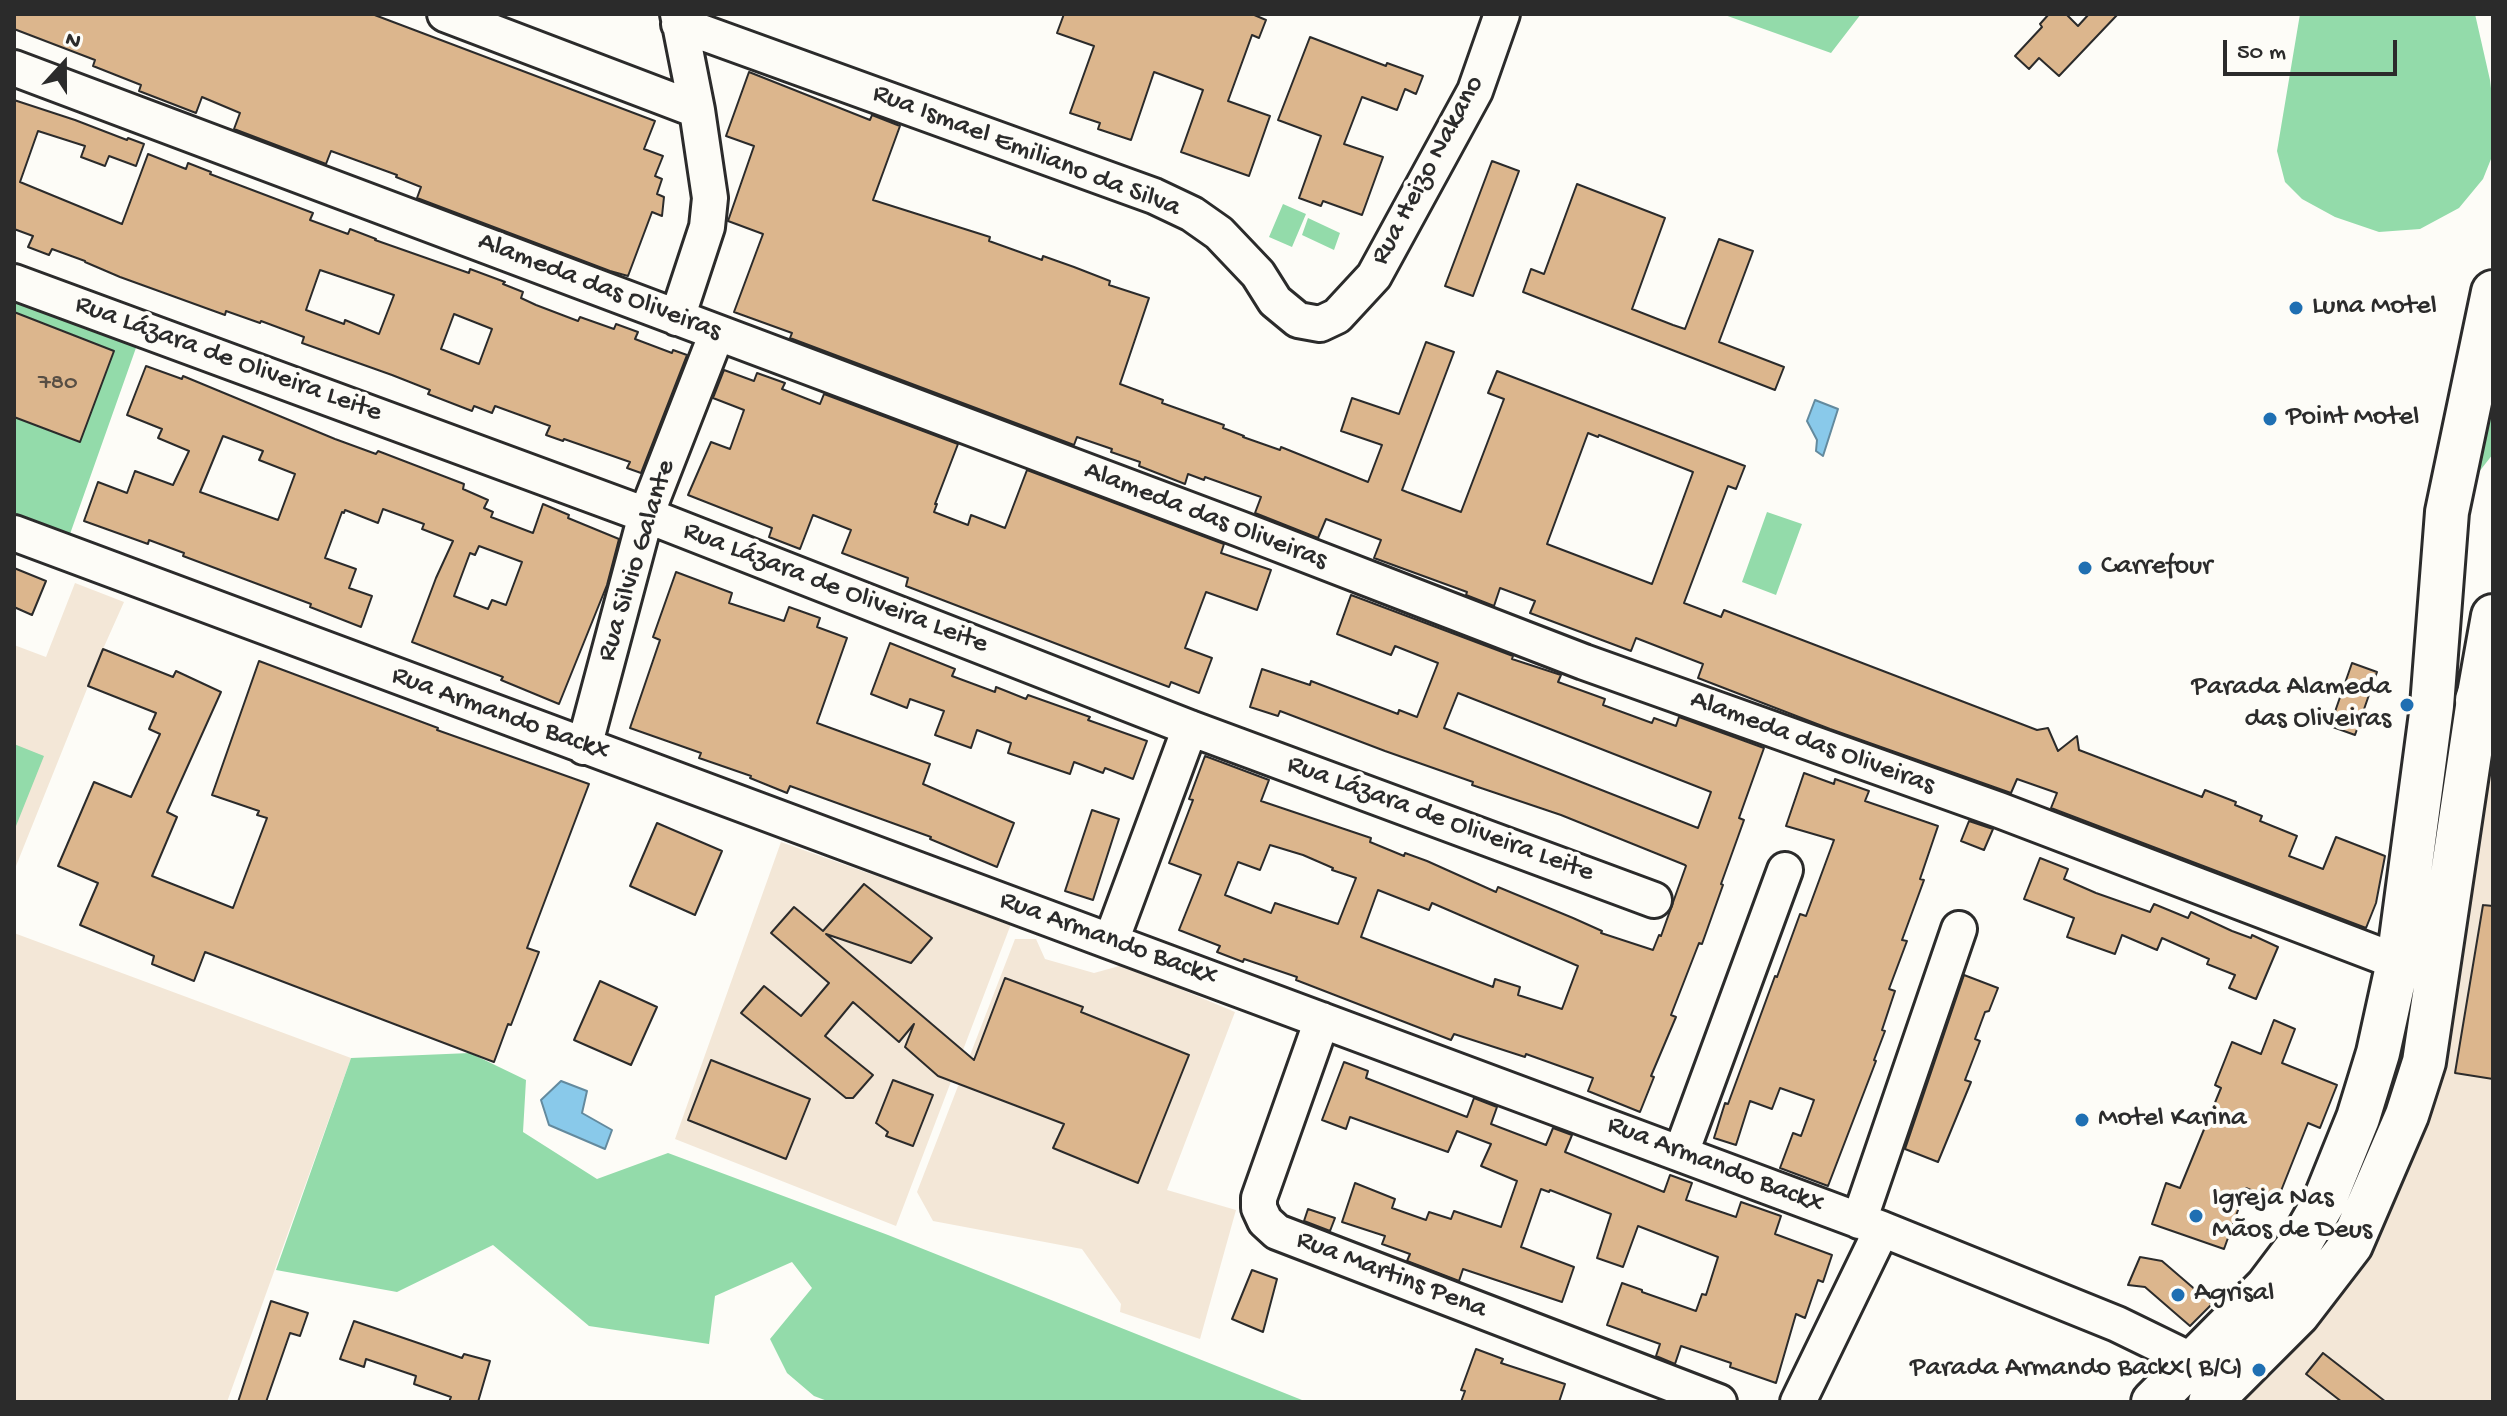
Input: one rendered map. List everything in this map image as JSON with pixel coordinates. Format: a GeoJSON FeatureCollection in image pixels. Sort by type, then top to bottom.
{"type":"FeatureCollection","features":[{"type":"Feature","properties":{"kind":"highway"},"geometry":{"type":"LineString","coordinates":[[2478,700],[2493,659]]}},
{"type":"Feature","properties":{"kind":"main road"},"geometry":{"type":"LineString","coordinates":[[2153,1402],[2267,1287],[2301,1242],[2324,1202],[2358,1118],[2374,1066],[2398,962],[2432,706],[2447,512],[2493,292]]}},
{"type":"Feature","properties":{"kind":"main road"},"geometry":{"type":"LineString","coordinates":[[2210,1402],[2298,1314],[2351,1245],[2407,1115],[2424,1062],[2493,616]]}},
{"type":"Feature","properties":{"kind":"street"},"geometry":{"type":"LineString","coordinates":[[445,14],[697,110]]}},
{"type":"Feature","properties":{"kind":"street","name":"Rua Heizo Nakano"},"geometry":{"type":"LineString","coordinates":[[1337,316],[1374,276],[1475,91],[1502,14]]}},
{"type":"Feature","properties":{"kind":"street"},"geometry":{"type":"LineString","coordinates":[[677,318],[707,227],[710,198],[679,19]]}},
{"type":"Feature","properties":{"kind":"street","name":"Rua Ismael Emiliano da Silva"},"geometry":{"type":"LineString","coordinates":[[679,19],[1154,196],[1192,214],[1219,233],[1258,274],[1275,301],[1298,320],[1320,324],[1337,316]]}},
{"type":"Feature","properties":{"kind":"street","name":"Alameda das Oliveiras"},"geometry":{"type":"LineString","coordinates":[[14,68],[1240,529],[1584,662],[1999,810],[2398,962]]}},
{"type":"Feature","properties":{"kind":"street","name":"Rua Lázara de Oliveira Leite"},"geometry":{"type":"LineString","coordinates":[[14,282],[646,515],[1190,728],[1654,900]]}},
{"type":"Feature","properties":{"kind":"street","name":"Rua Silvio Galante"},"geometry":{"type":"LineString","coordinates":[[584,747],[646,515],[717,333]]}},
{"type":"Feature","properties":{"kind":"street","name":"Rua Armando Backx"},"geometry":{"type":"LineString","coordinates":[[14,533],[1681,1153],[2117,1324],[2195,1362]]}},
{"type":"Feature","properties":{"kind":"street"},"geometry":{"type":"LineString","coordinates":[[1111,941],[1190,728]]}},
{"type":"Feature","properties":{"kind":"street"},"geometry":{"type":"LineString","coordinates":[[1681,1153],[1785,870]]}},
{"type":"Feature","properties":{"kind":"street"},"geometry":{"type":"LineString","coordinates":[[1798,1402],[1870,1225],[1959,929]]}},
{"type":"Feature","properties":{"kind":"street","name":"Rua Martins Pena"},"geometry":{"type":"LineString","coordinates":[[1322,1020],[1259,1198],[1259,1208],[1265,1221],[1277,1232],[1719,1402]]}},
{"type":"Feature","properties":{"kind":"shaded area"},"geometry":{"type":"Polygon","coordinates":[[[75,583],[124,602],[14,871],[14,645],[46,657],[75,583]]]}},
{"type":"Feature","properties":{"kind":"shaded area"},"geometry":{"type":"Polygon","coordinates":[[[2493,670],[2493,1402],[2242,1402],[2279,1368],[2330,1306],[2376,1233],[2493,670]]]}},
{"type":"Feature","properties":{"kind":"shaded area"},"geometry":{"type":"Polygon","coordinates":[[[781,842],[1011,924],[896,1226],[675,1139],[781,842]]]}},
{"type":"Feature","properties":{"kind":"shaded area"},"geometry":{"type":"Polygon","coordinates":[[[14,933],[351,1058],[227,1402],[14,1402],[14,933]]]}},
{"type":"Feature","properties":{"kind":"shaded area"},"geometry":{"type":"Polygon","coordinates":[[[1015,939],[1036,939],[1045,959],[1094,973],[1123,965],[1235,1012],[1167,1190],[1236,1210],[1200,1339],[1120,1312],[1121,1304],[1082,1249],[933,1221],[917,1192],[1015,939]]]}},
{"type":"Feature","properties":{"kind":"green space"},"geometry":{"type":"Polygon","coordinates":[[[1722,14],[1861,14],[1831,53],[1722,14]]]}},
{"type":"Feature","properties":{"kind":"green space"},"geometry":{"type":"Polygon","coordinates":[[[2300,14],[2475,14],[2490,80],[2493,154],[2483,179],[2459,208],[2420,229],[2379,232],[2335,217],[2302,199],[2285,182],[2277,151],[2300,14]]]}},
{"type":"Feature","properties":{"kind":"green space"},"geometry":{"type":"Polygon","coordinates":[[[1283,204],[1306,214],[1292,247],[1269,237],[1283,204]]]}},
{"type":"Feature","properties":{"kind":"green space"},"geometry":{"type":"Polygon","coordinates":[[[1308,218],[1340,233],[1334,250],[1302,235],[1308,218]]]}},
{"type":"Feature","properties":{"kind":"green space"},"geometry":{"type":"Polygon","coordinates":[[[14,299],[137,345],[70,534],[14,513],[14,299]]]}},
{"type":"Feature","properties":{"kind":"green space"},"geometry":{"type":"Polygon","coordinates":[[[2493,344],[2493,454],[2464,491],[2493,344]]]}},
{"type":"Feature","properties":{"kind":"green space"},"geometry":{"type":"Polygon","coordinates":[[[1767,512],[1802,524],[1776,595],[1742,582],[1767,512]]]}},
{"type":"Feature","properties":{"kind":"green space"},"geometry":{"type":"Polygon","coordinates":[[[14,744],[44,756],[14,831],[14,744]]]}},
{"type":"Feature","properties":{"kind":"green space"},"geometry":{"type":"Polygon","coordinates":[[[470,1053],[526,1080],[523,1132],[597,1179],[668,1153],[888,1235],[1307,1402],[830,1402],[814,1396],[787,1373],[770,1339],[812,1288],[792,1262],[715,1296],[709,1344],[589,1326],[493,1245],[397,1292],[276,1270],[351,1058],[470,1053]]]}},
{"type":"Feature","properties":{"kind":"water"},"geometry":{"type":"Polygon","coordinates":[[[1815,400],[1838,409],[1823,456],[1816,451],[1817,440],[1807,421],[1815,400]]]}},
{"type":"Feature","properties":{"kind":"water"},"geometry":{"type":"Polygon","coordinates":[[[561,1081],[587,1091],[582,1113],[612,1130],[605,1149],[549,1125],[541,1100],[561,1081]]]}},
{"type":"Feature","properties":{"kind":"building"},"geometry":{"type":"Polygon","coordinates":[[[14,14],[372,14],[655,121],[644,149],[663,156],[655,176],[662,179],[657,194],[664,197],[662,216],[652,212],[628,276],[610,271],[417,198],[421,187],[397,175],[331,151],[326,164],[234,129],[240,113],[202,97],[196,113],[139,91],[141,85],[93,66],[95,60],[14,29],[14,14]]]}},
{"type":"Feature","properties":{"kind":"building"},"geometry":{"type":"Polygon","coordinates":[[[1064,14],[1252,14],[1266,20],[1259,38],[1252,35],[1228,101],[1270,116],[1249,176],[1181,152],[1203,90],[1154,72],[1131,140],[1098,129],[1100,123],[1070,113],[1094,46],[1057,33],[1064,14]]]}},
{"type":"Feature","properties":{"kind":"building"},"geometry":{"type":"Polygon","coordinates":[[[2049,14],[2066,14],[2078,26],[2089,14],[2118,14],[2059,76],[2039,58],[2029,69],[2015,56],[2042,27],[2040,24],[2049,14]]]}},
{"type":"Feature","properties":{"kind":"building"},"geometry":{"type":"Polygon","coordinates":[[[1310,37],[1386,66],[1387,63],[1423,76],[1416,94],[1405,89],[1397,110],[1362,97],[1344,144],[1383,157],[1362,215],[1323,201],[1321,206],[1299,198],[1321,136],[1278,120],[1310,37]]]}},
{"type":"Feature","properties":{"kind":"building"},"geometry":{"type":"Polygon","coordinates":[[[749,72],[870,120],[872,115],[900,126],[873,200],[990,237],[989,241],[1042,260],[1043,256],[1074,267],[1110,281],[1109,285],[1149,298],[1120,384],[1224,425],[1223,428],[1243,437],[1280,450],[1281,447],[1368,482],[1382,445],[1341,431],[1352,398],[1399,414],[1426,342],[1454,352],[1402,490],[1407,492],[1461,512],[1504,399],[1488,393],[1497,371],[1745,466],[1736,489],[1728,486],[1684,603],[1721,617],[1724,610],[2037,730],[2048,728],[2058,751],[2077,736],[2079,750],[2202,797],[2205,790],[2236,802],[2235,805],[2262,816],[2260,821],[2297,836],[2289,856],[2323,869],[2336,837],[2385,856],[2376,903],[2366,928],[2051,808],[2057,793],[2017,779],[2011,793],[1830,729],[1698,678],[1703,664],[1636,638],[1631,651],[1530,613],[1535,601],[1500,588],[1494,606],[1466,595],[1467,592],[1374,558],[1381,540],[1326,519],[1318,538],[1255,513],[1261,497],[1188,474],[1185,484],[1139,466],[1140,462],[1111,452],[1112,449],[1077,437],[1074,445],[790,338],[792,333],[734,312],[763,234],[728,221],[754,146],[726,136],[749,72]],[[1588,433],[1547,544],[1652,584],[1693,472],[1588,433]]]}},
{"type":"Feature","properties":{"kind":"building"},"geometry":{"type":"Polygon","coordinates":[[[14,100],[144,144],[136,166],[109,156],[105,166],[81,157],[85,146],[38,131],[20,182],[122,224],[148,154],[186,169],[188,163],[313,213],[310,220],[348,234],[350,229],[469,273],[470,269],[505,282],[503,284],[523,292],[521,298],[536,305],[578,321],[580,317],[614,329],[616,324],[638,332],[635,339],[672,353],[673,350],[687,355],[641,473],[627,468],[630,462],[546,435],[550,426],[495,406],[492,413],[474,406],[472,411],[428,394],[430,390],[302,343],[304,337],[261,321],[226,311],[225,315],[52,249],[49,255],[28,247],[33,236],[14,229],[14,100]],[[320,270],[306,310],[344,324],[345,320],[379,334],[394,295],[320,270]],[[454,314],[441,349],[479,364],[492,329],[454,314]]]}},
{"type":"Feature","properties":{"kind":"building"},"geometry":{"type":"Polygon","coordinates":[[[1492,161],[1519,171],[1473,296],[1445,286],[1492,161]]]}},
{"type":"Feature","properties":{"kind":"building"},"geometry":{"type":"Polygon","coordinates":[[[1577,184],[1665,218],[1632,309],[1673,325],[1685,329],[1719,239],[1753,251],[1719,342],[1784,367],[1775,390],[1523,292],[1531,269],[1544,274],[1577,184]]]}},
{"type":"Feature","properties":{"kind":"building"},"geometry":{"type":"Polygon","coordinates":[[[14,312],[114,351],[80,442],[14,417],[14,312]]]}},
{"type":"Feature","properties":{"kind":"building"},"geometry":{"type":"Polygon","coordinates":[[[146,366],[182,379],[183,376],[335,439],[376,454],[378,451],[464,484],[463,489],[488,500],[484,508],[493,512],[491,517],[533,533],[543,504],[619,539],[607,585],[559,704],[501,680],[503,677],[412,642],[453,541],[422,529],[424,524],[383,509],[378,523],[345,510],[342,512],[325,558],[356,569],[349,588],[372,596],[361,627],[310,607],[311,604],[183,556],[184,553],[149,540],[148,544],[84,521],[98,482],[127,493],[135,471],[173,485],[189,451],[158,438],[162,429],[127,415],[146,366]],[[223,436],[200,492],[278,520],[295,474],[259,460],[263,451],[223,436]],[[479,546],[475,555],[470,553],[454,596],[488,609],[492,600],[506,605],[522,562],[479,546]]]}},
{"type":"Feature","properties":{"kind":"building"},"geometry":{"type":"Polygon","coordinates":[[[724,370],[754,381],[757,373],[785,383],[782,389],[820,404],[824,394],[958,444],[934,512],[968,525],[971,515],[1005,528],[1027,470],[1224,544],[1221,553],[1271,570],[1257,610],[1206,592],[1185,648],[1212,658],[1199,693],[1171,682],[1169,687],[906,586],[908,578],[842,553],[851,530],[813,515],[800,549],[769,537],[772,528],[688,495],[711,442],[730,449],[744,410],[713,398],[724,370]]]}},
{"type":"Feature","properties":{"kind":"building"},"geometry":{"type":"Polygon","coordinates":[[[14,568],[46,581],[32,615],[14,607],[14,568]]]}},
{"type":"Feature","properties":{"kind":"building"},"geometry":{"type":"Polygon","coordinates":[[[676,572],[732,593],[729,603],[784,621],[789,607],[820,618],[817,627],[847,638],[817,723],[930,764],[923,784],[1014,823],[997,867],[931,837],[790,786],[787,793],[751,776],[699,758],[701,753],[630,728],[660,640],[653,637],[676,572]]]}},
{"type":"Feature","properties":{"kind":"building"},"geometry":{"type":"Polygon","coordinates":[[[1351,595],[1513,656],[1512,659],[1561,675],[1558,682],[1605,699],[1603,705],[1652,723],[1654,718],[1676,726],[1679,717],[1764,748],[1739,818],[1744,820],[1723,885],[1702,944],[1699,943],[1671,1015],[1676,1017],[1651,1076],[1654,1077],[1640,1112],[1588,1091],[1593,1078],[1526,1054],[1525,1057],[1454,1034],[1451,1040],[1296,980],[1297,977],[1217,952],[1220,946],[1179,930],[1201,875],[1169,863],[1193,800],[1189,799],[1205,756],[1269,780],[1261,801],[1371,838],[1370,842],[1404,856],[1405,853],[1427,861],[1496,892],[1498,887],[1601,933],[1653,950],[1661,936],[1685,865],[1561,815],[1472,785],[1473,782],[1280,711],[1278,716],[1250,707],[1262,669],[1310,685],[1311,681],[1398,714],[1399,710],[1417,717],[1438,663],[1395,646],[1391,655],[1337,634],[1351,595]],[[1458,693],[1444,728],[1698,828],[1711,792],[1458,693]],[[1270,845],[1260,870],[1238,862],[1225,895],[1271,913],[1275,903],[1338,924],[1356,878],[1303,855],[1270,845]],[[1378,890],[1361,937],[1493,987],[1495,979],[1520,987],[1518,995],[1562,1009],[1578,966],[1432,903],[1429,910],[1378,890]]]}},
{"type":"Feature","properties":{"kind":"building"},"geometry":{"type":"Polygon","coordinates":[[[890,643],[955,669],[952,676],[995,692],[996,687],[1026,699],[1028,695],[1147,741],[1133,779],[1105,768],[1103,773],[1074,762],[1070,774],[1008,753],[1011,743],[977,730],[971,748],[935,735],[944,711],[910,699],[907,708],[871,694],[890,643]]]}},
{"type":"Feature","properties":{"kind":"building"},"geometry":{"type":"Polygon","coordinates":[[[103,649],[173,677],[176,671],[221,692],[167,812],[177,817],[152,876],[233,908],[267,818],[257,815],[259,811],[212,795],[259,661],[437,730],[589,784],[527,948],[539,952],[494,1062],[205,952],[194,981],[152,964],[154,956],[80,925],[98,883],[58,866],[94,782],[131,797],[160,734],[149,729],[156,713],[88,686],[103,649]]]}},
{"type":"Feature","properties":{"kind":"building"},"geometry":{"type":"Polygon","coordinates":[[[2352,663],[2377,672],[2355,735],[2330,726],[2352,663]]]}},
{"type":"Feature","properties":{"kind":"building"},"geometry":{"type":"Polygon","coordinates":[[[1804,773],[1834,784],[1835,779],[1869,791],[1865,801],[1938,826],[1920,879],[1924,880],[1902,940],[1907,941],[1889,989],[1895,991],[1876,1061],[1828,1186],[1780,1168],[1793,1133],[1801,1136],[1814,1100],[1780,1088],[1772,1109],[1750,1101],[1736,1145],[1714,1138],[1775,976],[1800,914],[1806,916],[1834,840],[1786,826],[1804,773]]]}},
{"type":"Feature","properties":{"kind":"building"},"geometry":{"type":"Polygon","coordinates":[[[1092,810],[1119,819],[1093,900],[1065,891],[1092,810]]]}},
{"type":"Feature","properties":{"kind":"building"},"geometry":{"type":"Polygon","coordinates":[[[1969,821],[1993,829],[1984,850],[1961,841],[1969,821]]]}},
{"type":"Feature","properties":{"kind":"building"},"geometry":{"type":"Polygon","coordinates":[[[657,823],[722,851],[695,915],[630,886],[657,823]]]}},
{"type":"Feature","properties":{"kind":"building"},"geometry":{"type":"Polygon","coordinates":[[[2040,858],[2068,869],[2064,879],[2096,893],[2150,912],[2154,904],[2188,918],[2191,912],[2278,947],[2256,999],[2229,988],[2235,975],[2207,964],[2209,959],[2162,938],[2157,950],[2122,935],[2115,954],[2067,937],[2074,918],[2024,899],[2040,858]]]}},
{"type":"Feature","properties":{"kind":"building"},"geometry":{"type":"Polygon","coordinates":[[[864,884],[932,938],[911,963],[826,934],[974,1060],[1005,978],[1083,1007],[1081,1012],[1189,1055],[1138,1183],[1053,1148],[1064,1124],[938,1076],[905,1047],[914,1024],[899,1042],[853,1002],[825,1036],[873,1075],[853,1098],[846,1098],[741,1013],[764,986],[801,1016],[829,983],[771,933],[794,907],[823,931],[864,884]]]}},
{"type":"Feature","properties":{"kind":"building"},"geometry":{"type":"Polygon","coordinates":[[[2483,905],[2493,906],[2493,1079],[2455,1073],[2483,905]]]}},
{"type":"Feature","properties":{"kind":"building"},"geometry":{"type":"Polygon","coordinates":[[[1964,975],[1998,988],[1975,1039],[1980,1041],[1965,1080],[1971,1082],[1938,1162],[1905,1149],[1964,975]]]}},
{"type":"Feature","properties":{"kind":"building"},"geometry":{"type":"Polygon","coordinates":[[[600,981],[657,1007],[631,1065],[574,1040],[600,981]]]}},
{"type":"Feature","properties":{"kind":"building"},"geometry":{"type":"Polygon","coordinates":[[[2274,1020],[2295,1029],[2282,1063],[2337,1085],[2320,1128],[2308,1123],[2277,1201],[2246,1188],[2224,1249],[2152,1224],[2166,1183],[2180,1188],[2221,1088],[2215,1085],[2232,1042],[2261,1054],[2274,1020]]]}},
{"type":"Feature","properties":{"kind":"building"},"geometry":{"type":"Polygon","coordinates":[[[711,1060],[810,1099],[786,1159],[688,1120],[711,1060]]]}},
{"type":"Feature","properties":{"kind":"building"},"geometry":{"type":"Polygon","coordinates":[[[1344,1062],[1368,1071],[1366,1078],[1467,1117],[1474,1098],[1497,1107],[1491,1124],[1546,1145],[1553,1128],[1572,1135],[1565,1152],[1664,1192],[1670,1175],[1692,1183],[1686,1200],[1736,1217],[1741,1202],[1781,1216],[1775,1234],[1832,1255],[1823,1282],[1818,1280],[1805,1318],[1796,1314],[1776,1383],[1681,1346],[1675,1364],[1656,1356],[1660,1344],[1607,1325],[1622,1283],[1696,1311],[1702,1294],[1706,1295],[1718,1257],[1638,1226],[1623,1267],[1597,1258],[1611,1214],[1550,1190],[1541,1189],[1521,1247],[1574,1267],[1562,1302],[1463,1269],[1459,1281],[1407,1261],[1410,1254],[1382,1244],[1385,1236],[1342,1222],[1355,1183],[1395,1199],[1392,1208],[1426,1220],[1429,1212],[1451,1219],[1454,1211],[1501,1227],[1517,1181],[1481,1166],[1491,1144],[1457,1131],[1448,1152],[1350,1117],[1346,1129],[1322,1120],[1344,1062]]]}},
{"type":"Feature","properties":{"kind":"building"},"geometry":{"type":"Polygon","coordinates":[[[893,1080],[933,1095],[913,1146],[886,1136],[888,1132],[876,1123],[893,1080]]]}},
{"type":"Feature","properties":{"kind":"building"},"geometry":{"type":"Polygon","coordinates":[[[1308,1209],[1335,1218],[1330,1231],[1304,1221],[1308,1209]]]}},
{"type":"Feature","properties":{"kind":"building","name":"Agrisal"},"geometry":{"type":"Polygon","coordinates":[[[2140,1257],[2162,1261],[2212,1304],[2190,1326],[2145,1287],[2128,1285],[2140,1257]]]}},
{"type":"Feature","properties":{"kind":"building"},"geometry":{"type":"Polygon","coordinates":[[[1252,1270],[1277,1279],[1263,1332],[1232,1319],[1252,1270]]]}},
{"type":"Feature","properties":{"kind":"building"},"geometry":{"type":"Polygon","coordinates":[[[271,1301],[308,1313],[300,1336],[290,1333],[266,1402],[238,1402],[271,1301]]]}},
{"type":"Feature","properties":{"kind":"building"},"geometry":{"type":"Polygon","coordinates":[[[354,1321],[462,1358],[464,1354],[490,1361],[478,1402],[449,1402],[451,1397],[414,1384],[416,1376],[366,1359],[364,1367],[340,1359],[354,1321]]]}},
{"type":"Feature","properties":{"kind":"building"},"geometry":{"type":"Polygon","coordinates":[[[1476,1349],[1503,1359],[1501,1363],[1565,1384],[1559,1402],[1461,1402],[1465,1391],[1461,1390],[1476,1349]]]}},
{"type":"Feature","properties":{"kind":"building"},"geometry":{"type":"Polygon","coordinates":[[[2323,1353],[2386,1402],[2342,1402],[2306,1374],[2323,1353]]]}},
{"type":"Feature","properties":{"kind":"place","name":"Luna Motel"},"geometry":{"type":"Point","coordinates":[2296,308]}},
{"type":"Feature","properties":{"kind":"place","name":"Point Motel"},"geometry":{"type":"Point","coordinates":[2270,419]}},
{"type":"Feature","properties":{"kind":"place","name":"Carrefour"},"geometry":{"type":"Point","coordinates":[2085,568]}},
{"type":"Feature","properties":{"kind":"place","name":"Parada Alameda das Oliveiras"},"geometry":{"type":"Point","coordinates":[2407,705]}},
{"type":"Feature","properties":{"kind":"place","name":"Motel Karina"},"geometry":{"type":"Point","coordinates":[2082,1120]}},
{"type":"Feature","properties":{"kind":"place","name":"Igreja Nas Mãos de Deus"},"geometry":{"type":"Point","coordinates":[2196,1216]}},
{"type":"Feature","properties":{"kind":"place","name":"Agrisal"},"geometry":{"type":"Point","coordinates":[2178,1295]}},
{"type":"Feature","properties":{"kind":"place","name":"Parada Armando Backx( B/C)"},"geometry":{"type":"Point","coordinates":[2259,1370]}}]}
